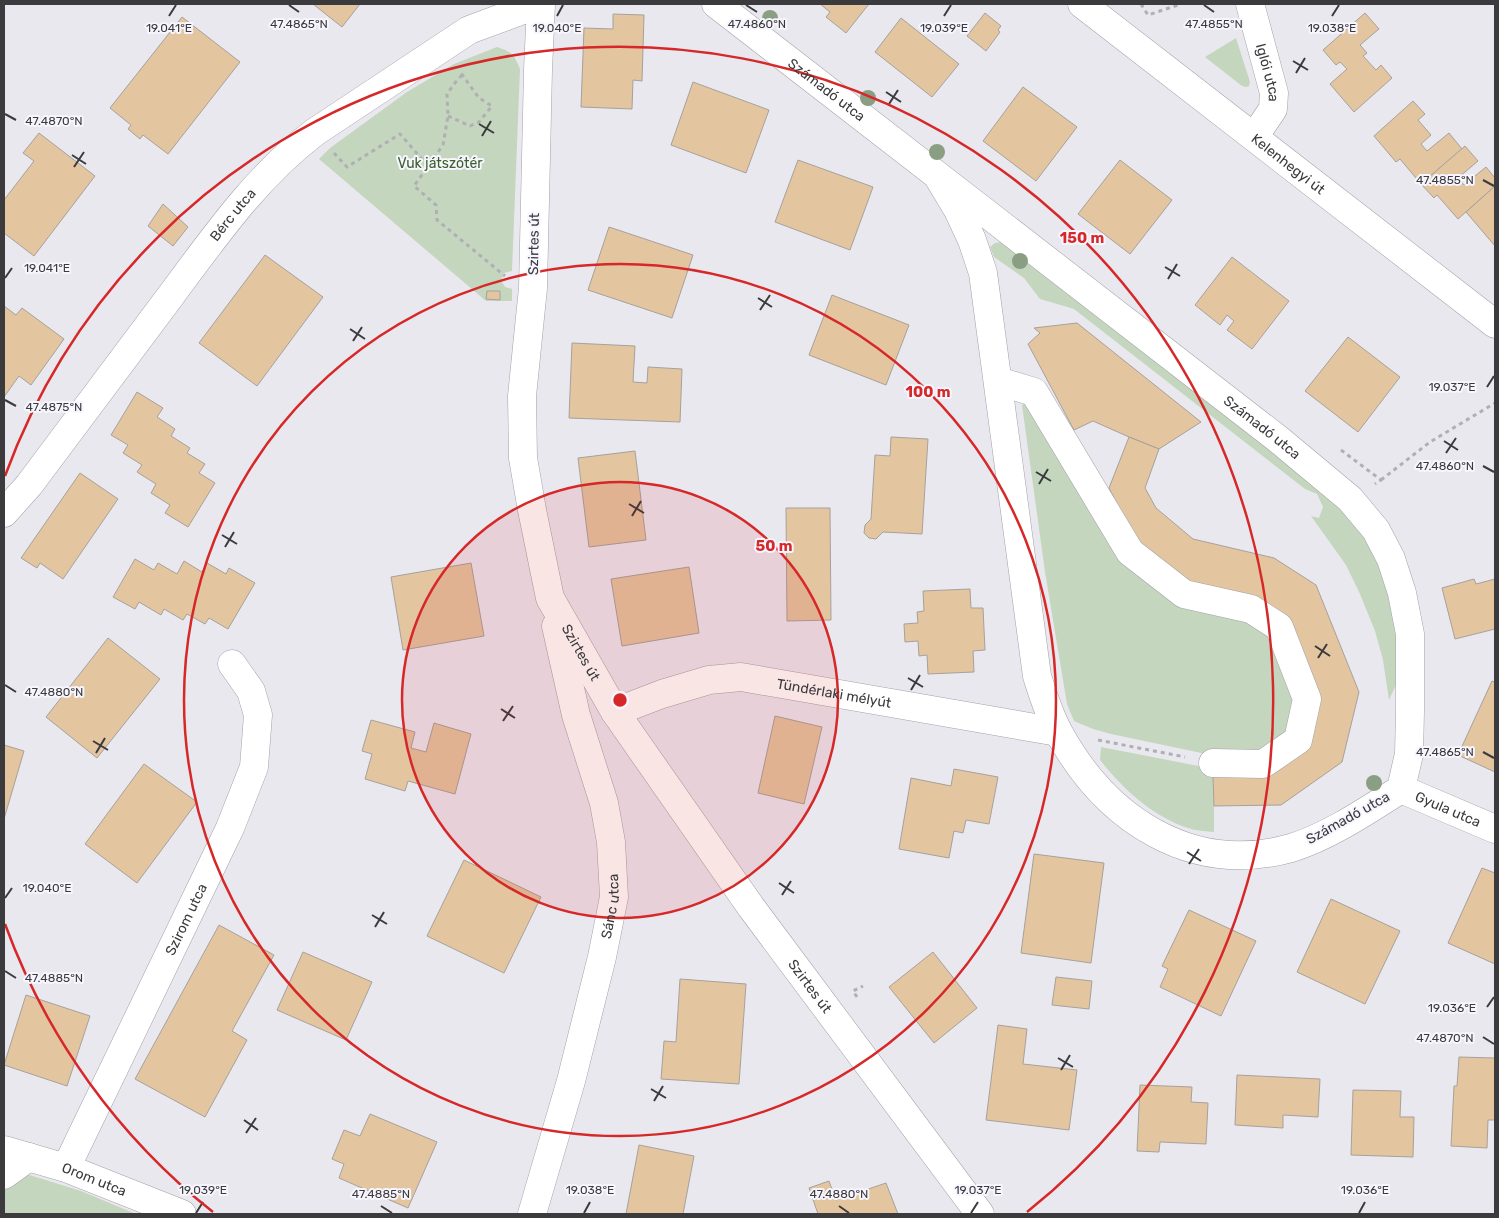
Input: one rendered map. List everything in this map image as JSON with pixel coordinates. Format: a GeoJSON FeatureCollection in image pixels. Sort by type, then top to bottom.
{"type":"FeatureCollection","features":[{"type":"Feature","properties":{"kind":"street","name":"Bérc utca"},"geometry":{"type":"LineString","coordinates":[[4,513],[29,485],[228,219],[271,170],[314,132],[447,44],[470,30],[540,4]]}},
{"type":"Feature","properties":{"kind":"street","name":"Szirtes út"},"geometry":{"type":"LineString","coordinates":[[540,4],[533,288],[522,396],[523,458],[550,598],[615,712],[751,907],[980,1214]]}},
{"type":"Feature","properties":{"kind":"street","name":"Számadó utca"},"geometry":{"type":"LineString","coordinates":[[716,4],[937,175],[1278,439],[1350,499],[1376,530],[1391,559],[1402,593],[1410,634],[1408,754],[1401,789],[1352,820],[1292,848],[1261,854],[1231,856],[1205,852],[1174,842],[1146,829],[1116,806],[1076,761],[1058,732],[1044,700],[1037,676],[983,274],[972,240],[958,210],[937,175]]}},
{"type":"Feature","properties":{"kind":"street","name":"Kelenhegyi út"},"geometry":{"type":"LineString","coordinates":[[1082,4],[1495,324]]}},
{"type":"Feature","properties":{"kind":"street","name":"Iglói utca"},"geometry":{"type":"LineString","coordinates":[[1250,4],[1274,93],[1273,109],[1254,137]]}},
{"type":"Feature","properties":{"kind":"street"},"geometry":{"type":"LineString","coordinates":[[998,380],[1034,392],[1130,552],[1184,594],[1251,609],[1279,627],[1307,699],[1298,740],[1264,764],[1212,763]]}},
{"type":"Feature","properties":{"kind":"street","name":"Sánc utca"},"geometry":{"type":"LineString","coordinates":[[532,1214],[571,1081],[602,957],[614,897],[611,842],[604,803],[576,715],[550,598]]}},
{"type":"Feature","properties":{"kind":"street","name":"Szirom utca"},"geometry":{"type":"LineString","coordinates":[[66,1168],[230,828],[254,767],[258,715],[251,691],[232,664]]}},
{"type":"Feature","properties":{"kind":"street","name":"Tündérlaki mélyút"},"geometry":{"type":"LineString","coordinates":[[615,712],[662,694],[709,680],[741,678],[1058,732]]}},
{"type":"Feature","properties":{"kind":"street","name":"Gyula utca"},"geometry":{"type":"LineString","coordinates":[[1401,789],[1495,830]]}},
{"type":"Feature","properties":{"kind":"street"},"geometry":{"type":"LineString","coordinates":[[4,1175],[16,1154]]}},
{"type":"Feature","properties":{"kind":"street","name":"Orom utca"},"geometry":{"type":"LineString","coordinates":[[16,1154],[66,1168],[182,1214]]}},
{"type":"Feature","properties":{"kind":"path"},"geometry":{"type":"LineString","coordinates":[[1141,4],[1148,16],[1181,4]]}},
{"type":"Feature","properties":{"kind":"path"},"geometry":{"type":"LineString","coordinates":[[447,44],[454,64],[479,98],[492,106],[479,122],[470,126],[448,116]]}},
{"type":"Feature","properties":{"kind":"path"},"geometry":{"type":"LineString","coordinates":[[462,75],[447,94],[448,116],[444,145],[414,186],[436,204],[437,220],[502,275],[533,288]]}},
{"type":"Feature","properties":{"kind":"path"},"geometry":{"type":"LineString","coordinates":[[314,132],[347,167],[400,134],[428,166]]}},
{"type":"Feature","properties":{"kind":"path"},"geometry":{"type":"LineString","coordinates":[[1381,480],[1430,442],[1495,403]]}},
{"type":"Feature","properties":{"kind":"path"},"geometry":{"type":"LineString","coordinates":[[1058,732],[1212,763]]}},
{"type":"Feature","properties":{"kind":"green space"},"geometry":{"type":"Polygon","coordinates":[[[1236,38],[1250,82],[1249,86],[1246,87],[1242,86],[1205,57],[1236,38]]]}},
{"type":"Feature","properties":{"kind":"green space","name":"Vuk játszótér"},"geometry":{"type":"Polygon","coordinates":[[[497,47],[512,54],[520,69],[512,271],[504,273],[501,280],[505,287],[512,289],[512,301],[486,301],[319,159],[330,148],[407,92],[454,64],[497,47]]]}},
{"type":"Feature","properties":{"kind":"green space"},"geometry":{"type":"Polygon","coordinates":[[[1001,242],[1326,490],[1361,531],[1378,563],[1390,594],[1402,650],[1400,676],[1389,700],[1383,660],[1375,631],[1360,594],[1346,565],[1311,516],[1319,518],[1323,507],[1317,494],[1305,489],[1074,309],[1040,299],[1024,278],[994,257],[990,247],[995,243],[1001,242]]]}},
{"type":"Feature","properties":{"kind":"green space"},"geometry":{"type":"Polygon","coordinates":[[[1030,400],[1064,464],[1250,618],[1270,631],[1299,702],[1292,730],[1257,754],[1211,755],[1111,734],[1074,721],[1067,704],[1045,572],[1022,405],[1030,400]]]}},
{"type":"Feature","properties":{"kind":"green space"},"geometry":{"type":"Polygon","coordinates":[[[1101,747],[1214,769],[1214,832],[1188,828],[1150,809],[1128,791],[1100,760],[1101,747]]]}},
{"type":"Feature","properties":{"kind":"green space"},"geometry":{"type":"Polygon","coordinates":[[[4,1167],[81,1191],[136,1214],[4,1214],[4,1167]]]}},
{"type":"Feature","properties":{"kind":"building"},"geometry":{"type":"Polygon","coordinates":[[[313,4],[360,4],[342,27],[313,4]]]}},
{"type":"Feature","properties":{"kind":"building"},"geometry":{"type":"Polygon","coordinates":[[[820,4],[869,4],[846,33],[826,17],[830,12],[820,4]]]}},
{"type":"Feature","properties":{"kind":"building"},"geometry":{"type":"Polygon","coordinates":[[[985,13],[1001,26],[998,30],[1000,32],[986,51],[967,36],[985,13]]]}},
{"type":"Feature","properties":{"kind":"building"},"geometry":{"type":"Polygon","coordinates":[[[1365,13],[1379,29],[1360,45],[1367,53],[1363,56],[1376,70],[1381,65],[1392,78],[1354,112],[1330,84],[1347,69],[1340,62],[1336,65],[1323,50],[1365,13]]]}},
{"type":"Feature","properties":{"kind":"building"},"geometry":{"type":"Polygon","coordinates":[[[613,14],[644,15],[642,81],[633,80],[632,109],[581,107],[584,28],[613,29],[613,14]]]}},
{"type":"Feature","properties":{"kind":"building"},"geometry":{"type":"Polygon","coordinates":[[[182,17],[240,62],[168,154],[143,135],[140,139],[128,129],[131,125],[110,108],[182,17]]]}},
{"type":"Feature","properties":{"kind":"building"},"geometry":{"type":"Polygon","coordinates":[[[901,18],[959,64],[932,97],[875,52],[901,18]]]}},
{"type":"Feature","properties":{"kind":"building"},"geometry":{"type":"Polygon","coordinates":[[[693,82],[769,110],[746,173],[671,145],[693,82]]]}},
{"type":"Feature","properties":{"kind":"building"},"geometry":{"type":"Polygon","coordinates":[[[1023,87],[1077,127],[1036,181],[983,141],[1023,87]]]}},
{"type":"Feature","properties":{"kind":"building"},"geometry":{"type":"Polygon","coordinates":[[[1413,101],[1425,114],[1418,120],[1431,135],[1421,144],[1427,151],[1449,133],[1462,149],[1421,184],[1400,159],[1396,162],[1374,136],[1413,101]]]}},
{"type":"Feature","properties":{"kind":"building"},"geometry":{"type":"Polygon","coordinates":[[[39,133],[95,176],[34,256],[4,233],[4,200],[34,161],[23,153],[39,133]]]}},
{"type":"Feature","properties":{"kind":"building"},"geometry":{"type":"Polygon","coordinates":[[[1465,146],[1478,161],[1458,178],[1464,185],[1486,167],[1495,178],[1495,186],[1458,219],[1437,195],[1434,198],[1421,184],[1465,146]]]}},
{"type":"Feature","properties":{"kind":"building"},"geometry":{"type":"Polygon","coordinates":[[[798,160],[873,187],[850,250],[775,222],[798,160]]]}},
{"type":"Feature","properties":{"kind":"building"},"geometry":{"type":"Polygon","coordinates":[[[1120,160],[1172,200],[1130,254],[1078,214],[1120,160]]]}},
{"type":"Feature","properties":{"kind":"building"},"geometry":{"type":"Polygon","coordinates":[[[1495,186],[1495,246],[1466,212],[1495,186]]]}},
{"type":"Feature","properties":{"kind":"building"},"geometry":{"type":"Polygon","coordinates":[[[163,204],[188,227],[173,246],[148,226],[163,204]]]}},
{"type":"Feature","properties":{"kind":"building"},"geometry":{"type":"Polygon","coordinates":[[[609,227],[693,255],[672,318],[588,290],[609,227]]]}},
{"type":"Feature","properties":{"kind":"building"},"geometry":{"type":"Polygon","coordinates":[[[265,255],[323,297],[257,386],[199,343],[265,255]]]}},
{"type":"Feature","properties":{"kind":"building"},"geometry":{"type":"Polygon","coordinates":[[[1232,257],[1289,301],[1252,349],[1227,330],[1234,321],[1227,315],[1220,325],[1195,305],[1232,257]]]}},
{"type":"Feature","properties":{"kind":"building"},"geometry":{"type":"Polygon","coordinates":[[[487,291],[500,291],[500,300],[486,299],[487,291]]]}},
{"type":"Feature","properties":{"kind":"building"},"geometry":{"type":"Polygon","coordinates":[[[832,295],[909,325],[886,385],[809,355],[832,295]]]}},
{"type":"Feature","properties":{"kind":"building"},"geometry":{"type":"Polygon","coordinates":[[[4,306],[16,315],[22,308],[64,339],[31,385],[19,376],[4,397],[4,306]]]}},
{"type":"Feature","properties":{"kind":"building"},"geometry":{"type":"Polygon","coordinates":[[[1077,323],[1201,422],[1159,449],[1093,421],[1074,430],[1028,344],[1040,333],[1034,328],[1077,323]]]}},
{"type":"Feature","properties":{"kind":"building"},"geometry":{"type":"Polygon","coordinates":[[[1348,337],[1400,377],[1358,432],[1305,391],[1348,337]]]}},
{"type":"Feature","properties":{"kind":"building"},"geometry":{"type":"Polygon","coordinates":[[[572,343],[635,346],[633,382],[647,383],[648,367],[682,369],[680,422],[569,418],[572,343]]]}},
{"type":"Feature","properties":{"kind":"building"},"geometry":{"type":"Polygon","coordinates":[[[137,392],[163,408],[157,417],[175,429],[171,436],[190,448],[187,453],[205,464],[199,473],[215,483],[188,527],[165,513],[170,505],[151,493],[156,484],[137,472],[142,465],[123,453],[128,445],[111,435],[137,392]]]}},
{"type":"Feature","properties":{"kind":"building"},"geometry":{"type":"Polygon","coordinates":[[[891,437],[928,439],[922,534],[883,532],[876,539],[869,538],[864,533],[865,525],[871,519],[875,455],[890,456],[891,437]]]}},
{"type":"Feature","properties":{"kind":"building"},"geometry":{"type":"Polygon","coordinates":[[[1129,437],[1159,449],[1145,488],[1156,508],[1193,539],[1274,558],[1316,585],[1359,692],[1342,762],[1281,805],[1214,806],[1213,776],[1302,751],[1286,621],[1189,585],[1139,547],[1109,488],[1129,437]]]}},
{"type":"Feature","properties":{"kind":"building"},"geometry":{"type":"Polygon","coordinates":[[[635,451],[646,540],[589,547],[578,458],[635,451]]]}},
{"type":"Feature","properties":{"kind":"building"},"geometry":{"type":"Polygon","coordinates":[[[80,473],[118,499],[63,579],[40,563],[37,568],[21,558],[80,473]]]}},
{"type":"Feature","properties":{"kind":"building"},"geometry":{"type":"Polygon","coordinates":[[[786,508],[830,508],[831,620],[787,621],[786,508]]]}},
{"type":"Feature","properties":{"kind":"building"},"geometry":{"type":"Polygon","coordinates":[[[135,559],[154,570],[158,563],[177,574],[184,561],[202,572],[207,563],[226,574],[229,568],[255,583],[228,629],[209,618],[205,624],[187,614],[183,620],[164,609],[161,615],[139,602],[135,609],[113,597],[135,559]]]}},
{"type":"Feature","properties":{"kind":"building"},"geometry":{"type":"Polygon","coordinates":[[[471,563],[484,636],[403,650],[391,577],[471,563]]]}},
{"type":"Feature","properties":{"kind":"building"},"geometry":{"type":"Polygon","coordinates":[[[689,567],[699,633],[622,646],[611,579],[689,567]]]}},
{"type":"Feature","properties":{"kind":"building"},"geometry":{"type":"Polygon","coordinates":[[[1474,579],[1476,584],[1495,579],[1495,629],[1455,639],[1442,588],[1474,579]]]}},
{"type":"Feature","properties":{"kind":"building"},"geometry":{"type":"Polygon","coordinates":[[[970,589],[971,608],[983,608],[985,650],[973,651],[974,672],[928,674],[927,655],[919,656],[918,641],[905,642],[904,624],[918,623],[917,612],[924,611],[923,591],[970,589]]]}},
{"type":"Feature","properties":{"kind":"building"},"geometry":{"type":"Polygon","coordinates":[[[108,638],[160,679],[97,758],[46,717],[108,638]]]}},
{"type":"Feature","properties":{"kind":"building"},"geometry":{"type":"Polygon","coordinates":[[[1492,681],[1495,682],[1495,772],[1458,755],[1492,681]]]}},
{"type":"Feature","properties":{"kind":"building"},"geometry":{"type":"Polygon","coordinates":[[[775,716],[822,727],[804,804],[758,793],[775,716]]]}},
{"type":"Feature","properties":{"kind":"building"},"geometry":{"type":"Polygon","coordinates":[[[371,720],[415,732],[411,748],[426,752],[434,723],[471,734],[455,794],[408,781],[405,791],[365,779],[372,754],[362,751],[371,720]]]}},
{"type":"Feature","properties":{"kind":"building"},"geometry":{"type":"Polygon","coordinates":[[[4,745],[24,751],[4,819],[4,745]]]}},
{"type":"Feature","properties":{"kind":"building"},"geometry":{"type":"Polygon","coordinates":[[[144,764],[197,802],[137,883],[85,844],[144,764]]]}},
{"type":"Feature","properties":{"kind":"building"},"geometry":{"type":"Polygon","coordinates":[[[954,769],[998,777],[989,824],[966,820],[963,833],[954,831],[949,858],[899,849],[911,778],[951,786],[954,769]]]}},
{"type":"Feature","properties":{"kind":"building"},"geometry":{"type":"Polygon","coordinates":[[[1034,854],[1104,863],[1091,963],[1021,953],[1034,854]]]}},
{"type":"Feature","properties":{"kind":"building"},"geometry":{"type":"Polygon","coordinates":[[[464,860],[541,897],[504,973],[427,936],[464,860]]]}},
{"type":"Feature","properties":{"kind":"building"},"geometry":{"type":"Polygon","coordinates":[[[1482,868],[1495,873],[1495,964],[1448,943],[1482,868]]]}},
{"type":"Feature","properties":{"kind":"building"},"geometry":{"type":"Polygon","coordinates":[[[1331,899],[1400,931],[1365,1004],[1297,972],[1331,899]]]}},
{"type":"Feature","properties":{"kind":"building"},"geometry":{"type":"Polygon","coordinates":[[[1189,910],[1256,941],[1221,1016],[1160,987],[1168,969],[1162,966],[1189,910]]]}},
{"type":"Feature","properties":{"kind":"building"},"geometry":{"type":"Polygon","coordinates":[[[219,925],[274,955],[232,1031],[247,1040],[205,1117],[135,1079],[219,925]]]}},
{"type":"Feature","properties":{"kind":"building"},"geometry":{"type":"Polygon","coordinates":[[[303,952],[372,982],[346,1040],[277,1010],[303,952]]]}},
{"type":"Feature","properties":{"kind":"building"},"geometry":{"type":"Polygon","coordinates":[[[933,952],[977,1008],[934,1043],[889,987],[933,952]]]}},
{"type":"Feature","properties":{"kind":"building"},"geometry":{"type":"Polygon","coordinates":[[[1056,977],[1092,981],[1089,1009],[1052,1005],[1056,977]]]}},
{"type":"Feature","properties":{"kind":"building"},"geometry":{"type":"Polygon","coordinates":[[[680,979],[746,984],[739,1084],[661,1079],[664,1041],[676,1042],[680,979]]]}},
{"type":"Feature","properties":{"kind":"building"},"geometry":{"type":"Polygon","coordinates":[[[26,995],[90,1016],[67,1086],[4,1065],[26,995]]]}},
{"type":"Feature","properties":{"kind":"building"},"geometry":{"type":"Polygon","coordinates":[[[998,1025],[1027,1029],[1023,1064],[1077,1070],[1069,1130],[986,1120],[998,1025]]]}},
{"type":"Feature","properties":{"kind":"building"},"geometry":{"type":"Polygon","coordinates":[[[1459,1057],[1495,1058],[1495,1120],[1488,1120],[1487,1148],[1451,1146],[1454,1086],[1457,1086],[1459,1057]]]}},
{"type":"Feature","properties":{"kind":"building"},"geometry":{"type":"Polygon","coordinates":[[[1237,1075],[1320,1079],[1318,1117],[1283,1115],[1283,1128],[1235,1125],[1237,1075]]]}},
{"type":"Feature","properties":{"kind":"building"},"geometry":{"type":"Polygon","coordinates":[[[1140,1085],[1192,1087],[1191,1102],[1208,1103],[1206,1144],[1160,1142],[1159,1152],[1137,1151],[1140,1085]]]}},
{"type":"Feature","properties":{"kind":"building"},"geometry":{"type":"Polygon","coordinates":[[[1353,1090],[1401,1091],[1400,1117],[1414,1117],[1413,1157],[1351,1155],[1353,1090]]]}},
{"type":"Feature","properties":{"kind":"building"},"geometry":{"type":"Polygon","coordinates":[[[370,1114],[437,1142],[408,1208],[339,1178],[344,1164],[332,1159],[344,1130],[360,1136],[370,1114]]]}},
{"type":"Feature","properties":{"kind":"building"},"geometry":{"type":"Polygon","coordinates":[[[639,1145],[694,1156],[683,1214],[626,1214],[639,1145]]]}},
{"type":"Feature","properties":{"kind":"building"},"geometry":{"type":"Polygon","coordinates":[[[829,1181],[836,1200],[886,1183],[898,1214],[818,1214],[809,1188],[829,1181]]]}}]}
